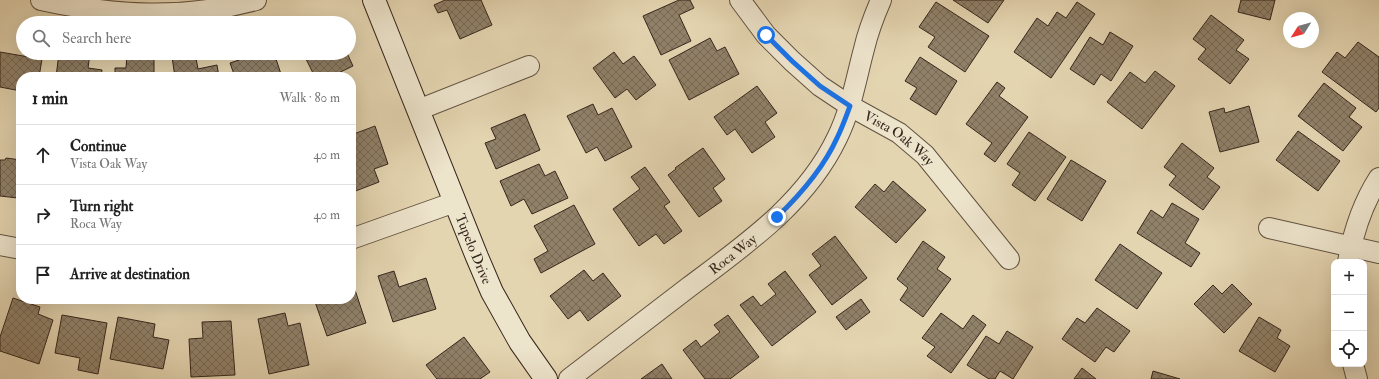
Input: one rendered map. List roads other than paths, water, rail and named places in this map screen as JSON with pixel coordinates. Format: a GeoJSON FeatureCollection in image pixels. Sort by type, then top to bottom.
{"type":"FeatureCollection","features":[{"type":"Feature","properties":{"kind":"street"},"geometry":{"type":"LineString","coordinates":[[42,0],[64,5],[122,13],[166,14],[199,11],[243,4],[256,0]]}},
{"type":"Feature","properties":{"kind":"street","name":"Tupelo Drive"},"geometry":{"type":"LineString","coordinates":[[374,0],[492,292],[520,342],[546,379]]}},
{"type":"Feature","properties":{"kind":"street","name":"Vista Oak Way"},"geometry":{"type":"LineString","coordinates":[[740,0],[766,35],[820,86],[850,106],[899,133],[925,155],[1009,259]]}},
{"type":"Feature","properties":{"kind":"street","name":"Roca Way"},"geometry":{"type":"LineString","coordinates":[[569,379],[717,266],[777,217],[801,194],[821,167],[837,138],[850,106],[864,46],[881,0]]}},
{"type":"Feature","properties":{"kind":"street"},"geometry":{"type":"LineString","coordinates":[[418,110],[529,66]]}},
{"type":"Feature","properties":{"kind":"street"},"geometry":{"type":"LineString","coordinates":[[1349,254],[1360,216],[1379,178]]}},
{"type":"Feature","properties":{"kind":"street"},"geometry":{"type":"LineString","coordinates":[[356,237],[455,202]]}},
{"type":"Feature","properties":{"kind":"street"},"geometry":{"type":"LineString","coordinates":[[1269,228],[1349,254],[1379,253]]}},
{"type":"Feature","properties":{"kind":"street"},"geometry":{"type":"LineString","coordinates":[[0,245],[16,248]]}},
{"type":"Feature","properties":{"kind":"street"},"geometry":{"type":"LineString","coordinates":[[1354,367],[1357,379]]}}]}
